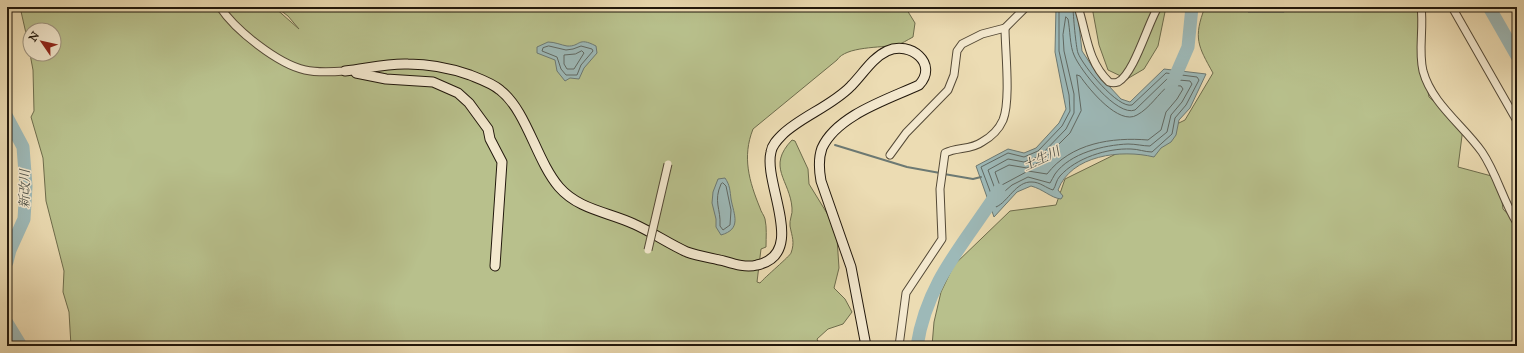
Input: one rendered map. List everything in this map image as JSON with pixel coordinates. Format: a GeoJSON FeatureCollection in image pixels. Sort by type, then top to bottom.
{"type":"FeatureCollection","features":[{"type":"Feature","properties":{"kind":"street"},"geometry":{"type":"LineString","coordinates":[[220,7],[240,30],[284,62],[305,70],[326,72],[345,71],[407,63],[447,67],[483,80],[501,90],[515,107],[545,167],[560,187],[576,203],[633,223],[688,252],[739,265],[755,266],[766,262],[779,250],[782,238],[781,223],[770,163],[774,144],[784,133],[850,88],[874,61],[884,53],[901,47],[907,48],[920,58],[925,65],[925,76],[923,81],[919,85],[865,110],[845,122],[834,131],[823,147],[820,156],[819,168],[821,181],[851,267],[866,346]]}},
{"type":"Feature","properties":{"kind":"street"},"geometry":{"type":"LineString","coordinates":[[890,154],[906,133],[948,90],[954,75],[956,51],[962,44],[982,34],[1004,28],[1026,7]]}},
{"type":"Feature","properties":{"kind":"street"},"geometry":{"type":"LineString","coordinates":[[1078,7],[1093,60],[1099,72],[1109,82],[1115,83],[1120,81],[1132,65],[1158,7]]}},
{"type":"Feature","properties":{"kind":"street"},"geometry":{"type":"LineString","coordinates":[[1421,7],[1422,58],[1424,71],[1431,88],[1444,108],[1481,151],[1517,223]]}},
{"type":"Feature","properties":{"kind":"street"},"geometry":{"type":"LineString","coordinates":[[1452,7],[1517,121]]}},
{"type":"Feature","properties":{"kind":"street"},"geometry":{"type":"LineString","coordinates":[[899,346],[906,293],[942,239],[940,189],[945,153],[954,148],[971,147],[982,142],[996,131],[1003,119],[1006,103],[1004,28]]}},
{"type":"Feature","properties":{"kind":"street"},"geometry":{"type":"LineString","coordinates":[[345,71],[386,79],[433,82],[458,93],[469,103],[488,129],[490,139],[502,162],[495,266]]}},
{"type":"Feature","properties":{"kind":"street"},"geometry":{"type":"LineString","coordinates":[[648,250],[668,164]]}},
{"type":"Feature","properties":{"kind":"green space"},"geometry":{"type":"Polygon","coordinates":[[[20,7],[274,7],[299,29],[288,16],[276,7],[908,7],[907,10],[915,23],[913,37],[900,44],[864,48],[842,55],[753,129],[750,139],[747,159],[748,169],[760,209],[765,219],[766,229],[766,247],[761,249],[757,282],[760,283],[790,255],[793,246],[790,224],[792,208],[780,166],[784,150],[792,140],[795,141],[808,169],[809,184],[833,223],[837,238],[839,268],[834,288],[845,299],[852,312],[843,324],[828,329],[817,339],[820,346],[71,346],[69,312],[63,292],[64,271],[46,201],[43,158],[31,117],[34,111],[32,62],[62,62],[62,22],[23,22],[20,7]]]}},
{"type":"Feature","properties":{"kind":"green space"},"geometry":{"type":"Polygon","coordinates":[[[1092,7],[1166,7],[1158,46],[1144,69],[1127,79],[1108,70],[1099,45],[1092,7]]]}},
{"type":"Feature","properties":{"kind":"green space"},"geometry":{"type":"Polygon","coordinates":[[[1205,7],[1419,7],[1421,58],[1429,97],[1463,128],[1458,167],[1499,178],[1503,209],[1517,224],[1517,346],[932,346],[934,322],[941,292],[954,265],[1010,211],[1056,205],[1065,179],[1185,120],[1213,73],[1204,56],[1198,34],[1205,7]]]}},
{"type":"Feature","properties":{"kind":"water"},"geometry":{"type":"Polygon","coordinates":[[[1056,7],[1077,7],[1082,51],[1096,72],[1121,99],[1130,102],[1164,69],[1206,74],[1190,108],[1179,120],[1176,135],[1171,142],[1161,148],[1154,157],[1127,154],[1098,157],[1085,162],[1074,169],[1065,178],[1058,190],[1063,196],[1061,199],[1031,186],[1017,192],[994,217],[976,166],[1008,149],[1024,153],[1036,148],[1059,123],[1066,109],[1055,52],[1056,7]]]}},
{"type":"Feature","properties":{"kind":"water"},"geometry":{"type":"Polygon","coordinates":[[[1245,7],[1290,7],[1284,12],[1248,12],[1245,7]]]}},
{"type":"Feature","properties":{"kind":"water"},"geometry":{"type":"Polygon","coordinates":[[[548,42],[567,46],[582,42],[590,43],[596,46],[597,53],[584,68],[579,79],[570,78],[565,81],[557,71],[555,60],[537,53],[537,47],[548,42]]]}},
{"type":"Feature","properties":{"kind":"water"},"geometry":{"type":"Polygon","coordinates":[[[725,178],[730,188],[735,221],[732,229],[721,235],[716,227],[716,219],[712,203],[713,192],[718,179],[725,178]]]}},
{"type":"Feature","properties":{"kind":"waterway","name":"土生川"},"geometry":{"type":"LineString","coordinates":[[1171,86],[1188,47],[1192,7]]}},
{"type":"Feature","properties":{"kind":"waterway","name":"土生川"},"geometry":{"type":"LineString","coordinates":[[1489,7],[1517,56]]}},
{"type":"Feature","properties":{"kind":"waterway","name":"新改川"},"geometry":{"type":"LineString","coordinates":[[7,117],[23,147],[26,186],[24,219],[10,250],[7,262]]}},
{"type":"Feature","properties":{"kind":"waterway"},"geometry":{"type":"LineString","coordinates":[[835,145],[907,167],[940,173]]}},
{"type":"Feature","properties":{"kind":"waterway"},"geometry":{"type":"LineString","coordinates":[[944,174],[973,179],[981,177]]}},
{"type":"Feature","properties":{"kind":"waterway","name":"土生川"},"geometry":{"type":"LineString","coordinates":[[917,346],[922,323],[938,282],[999,190]]}},
{"type":"Feature","properties":{"kind":"waterway","name":"新改川"},"geometry":{"type":"LineString","coordinates":[[7,323],[21,346]]}}]}
